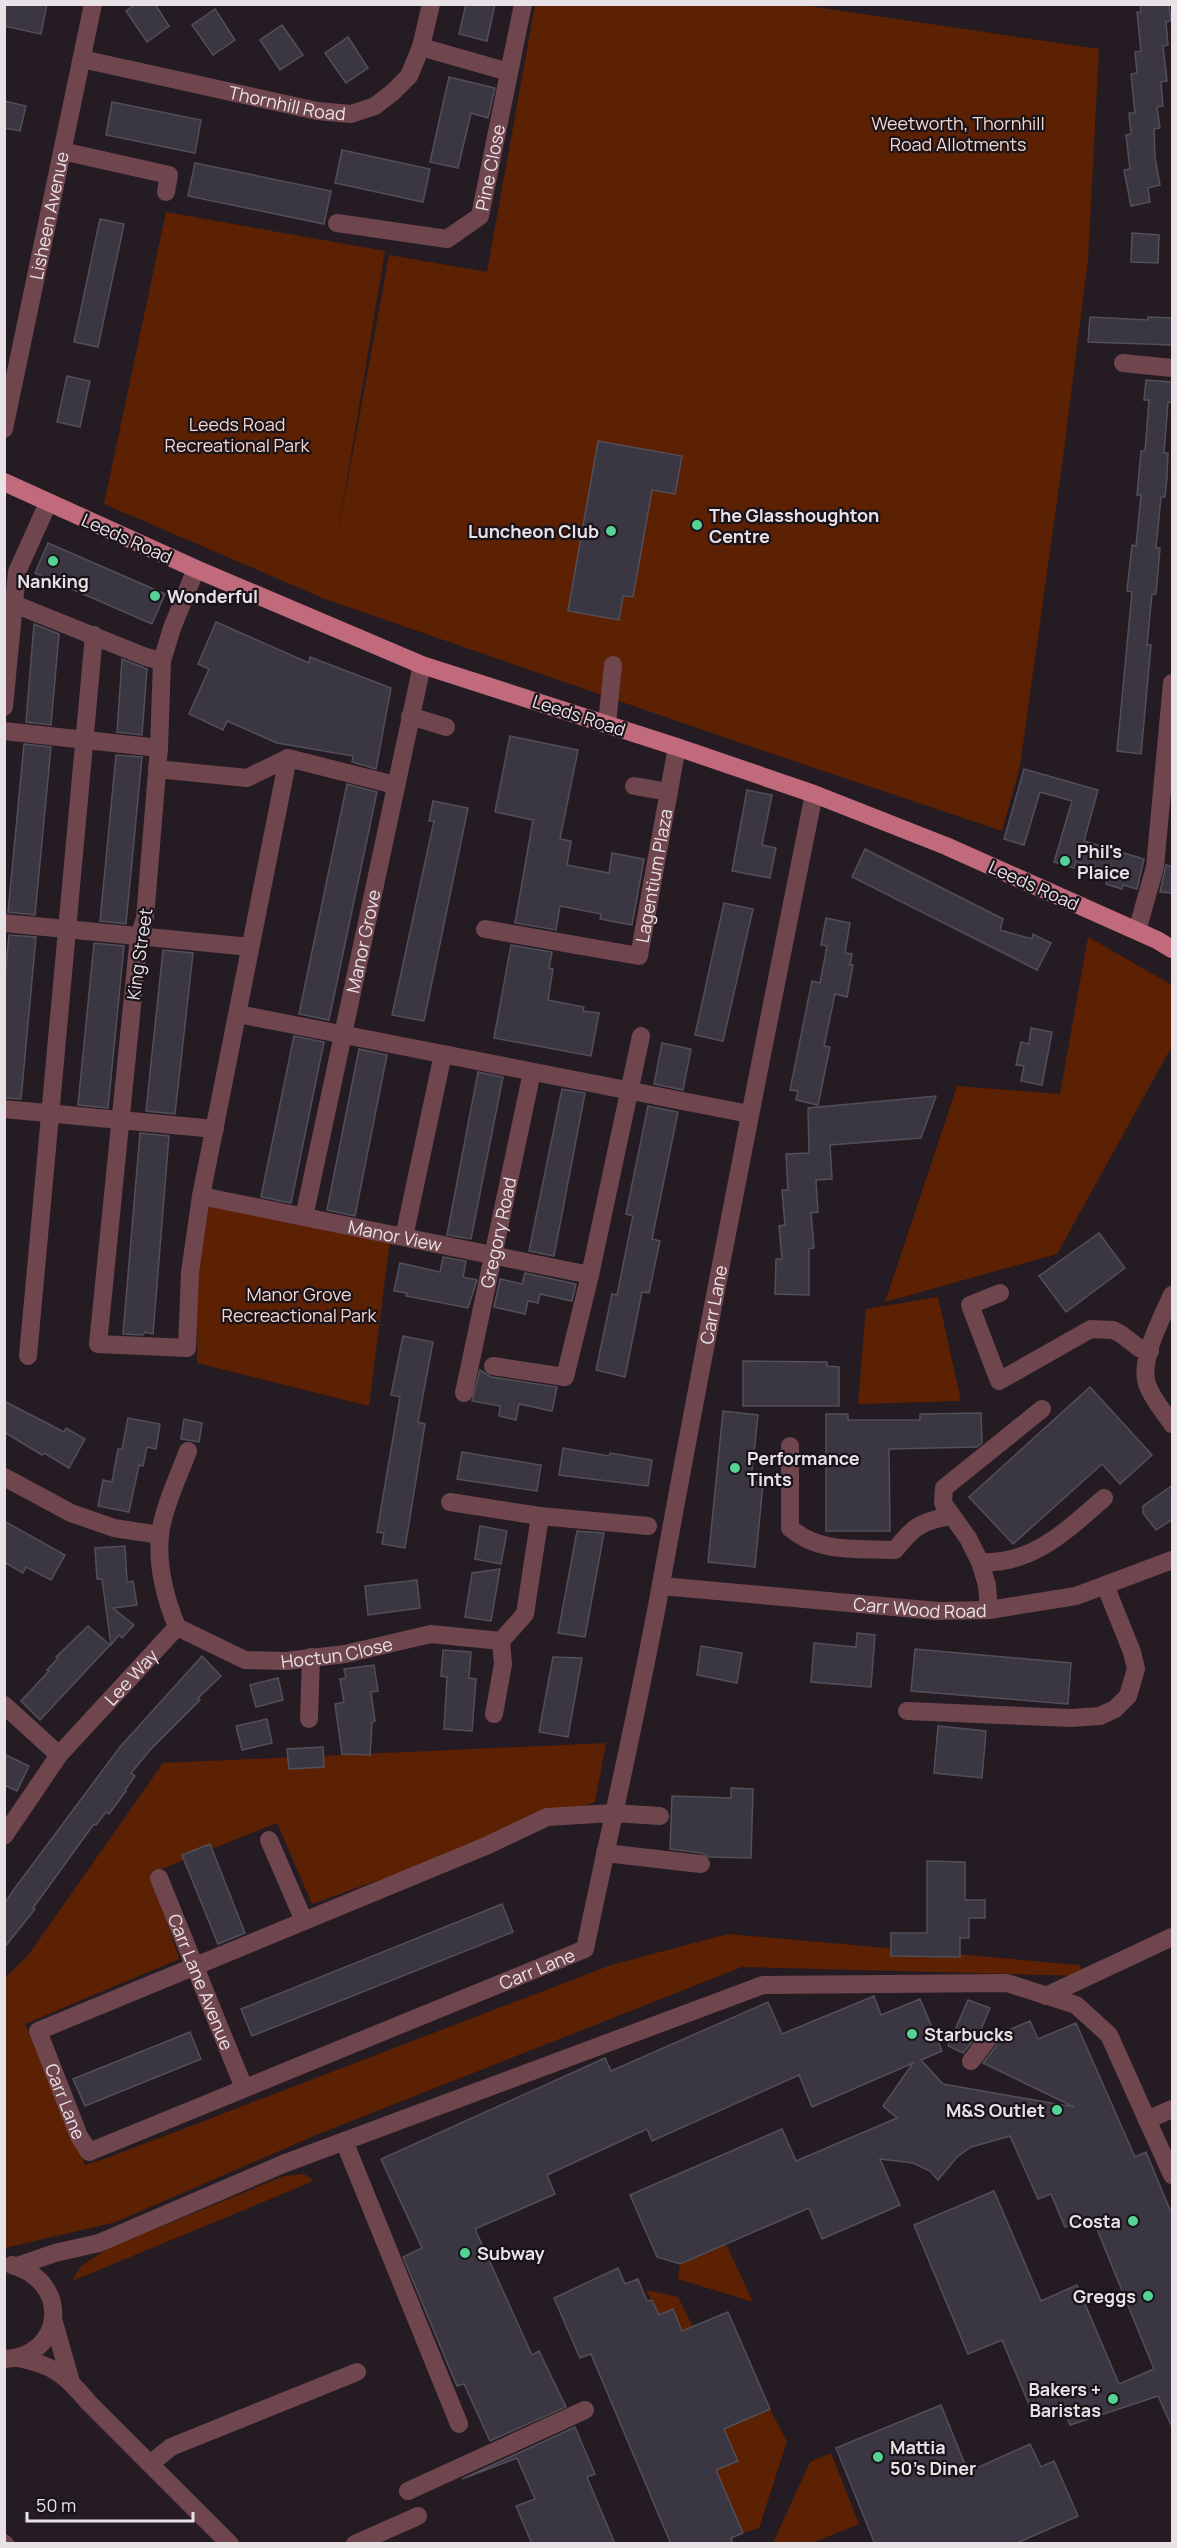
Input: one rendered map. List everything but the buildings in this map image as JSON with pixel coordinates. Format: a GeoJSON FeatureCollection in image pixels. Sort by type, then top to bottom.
{"type":"FeatureCollection","features":[{"type":"Feature","properties":{"kind":"main road","name":"Leeds Road"},"geometry":{"type":"LineString","coordinates":[[4,483],[422,665],[677,747],[814,794],[946,846],[1167,945]]}},
{"type":"Feature","properties":{"kind":"street","name":"Lisheen Avenue"},"geometry":{"type":"LineString","coordinates":[[4,429],[93,4]]}},
{"type":"Feature","properties":{"kind":"street","name":"Thornhill Road"},"geometry":{"type":"LineString","coordinates":[[82,59],[317,111],[351,114],[375,106],[409,76],[421,47],[431,4]]}},
{"type":"Feature","properties":{"kind":"street","name":"Pine Close"},"geometry":{"type":"LineString","coordinates":[[337,223],[447,239],[480,216],[523,4]]}},
{"type":"Feature","properties":{"kind":"street"},"geometry":{"type":"LineString","coordinates":[[421,47],[509,72]]}},
{"type":"Feature","properties":{"kind":"street"},"geometry":{"type":"LineString","coordinates":[[62,151],[169,175],[166,192]]}},
{"type":"Feature","properties":{"kind":"street"},"geometry":{"type":"LineString","coordinates":[[1124,363],[1173,368]]}},
{"type":"Feature","properties":{"kind":"street"},"geometry":{"type":"LineString","coordinates":[[4,707],[11,599],[17,572],[48,503]]}},
{"type":"Feature","properties":{"kind":"street","name":"King Street"},"geometry":{"type":"LineString","coordinates":[[196,568],[172,628],[162,661],[159,748],[145,918],[139,936],[98,1344],[187,1348],[190,1272],[201,1196]]}},
{"type":"Feature","properties":{"kind":"street"},"geometry":{"type":"LineString","coordinates":[[11,599],[146,657],[162,661]]}},
{"type":"Feature","properties":{"kind":"street"},"geometry":{"type":"LineString","coordinates":[[28,1356],[94,635]]}},
{"type":"Feature","properties":{"kind":"street","name":"Manor Grove"},"geometry":{"type":"LineString","coordinates":[[304,1217],[422,665]]}},
{"type":"Feature","properties":{"kind":"street"},"geometry":{"type":"LineString","coordinates":[[607,724],[613,665]]}},
{"type":"Feature","properties":{"kind":"street"},"geometry":{"type":"LineString","coordinates":[[1137,931],[1155,867],[1172,685]]}},
{"type":"Feature","properties":{"kind":"street"},"geometry":{"type":"LineString","coordinates":[[410,716],[446,727]]}},
{"type":"Feature","properties":{"kind":"street"},"geometry":{"type":"LineString","coordinates":[[4,731],[159,748]]}},
{"type":"Feature","properties":{"kind":"street","name":"Lagentium Plaza"},"geometry":{"type":"LineString","coordinates":[[485,929],[639,956],[677,747]]}},
{"type":"Feature","properties":{"kind":"street"},"geometry":{"type":"LineString","coordinates":[[157,769],[247,778],[288,758],[395,785]]}},
{"type":"Feature","properties":{"kind":"street"},"geometry":{"type":"LineString","coordinates":[[201,1196],[288,758]]}},
{"type":"Feature","properties":{"kind":"street"},"geometry":{"type":"LineString","coordinates":[[634,786],[669,792]]}},
{"type":"Feature","properties":{"kind":"street","name":"Carr Lane"},"geometry":{"type":"LineString","coordinates":[[613,1813],[547,1816],[486,1846],[38,2031],[79,2136],[89,2152],[585,1949],[661,1586],[749,1114],[814,794]]}},
{"type":"Feature","properties":{"kind":"street"},"geometry":{"type":"LineString","coordinates":[[4,922],[250,947]]}},
{"type":"Feature","properties":{"kind":"street"},"geometry":{"type":"LineString","coordinates":[[238,1014],[749,1114]]}},
{"type":"Feature","properties":{"kind":"street"},"geometry":{"type":"LineString","coordinates":[[493,1366],[565,1377],[590,1275],[641,1036]]}},
{"type":"Feature","properties":{"kind":"street"},"geometry":{"type":"LineString","coordinates":[[404,1237],[443,1054]]}},
{"type":"Feature","properties":{"kind":"street","name":"Gregory Road"},"geometry":{"type":"LineString","coordinates":[[464,1393],[532,1071]]}},
{"type":"Feature","properties":{"kind":"street"},"geometry":{"type":"LineString","coordinates":[[4,1109],[215,1129]]}},
{"type":"Feature","properties":{"kind":"street","name":"Manor View"},"geometry":{"type":"LineString","coordinates":[[201,1196],[590,1275]]}},
{"type":"Feature","properties":{"kind":"street"},"geometry":{"type":"LineString","coordinates":[[1000,1293],[970,1305],[999,1381],[1091,1329],[1113,1330],[1139,1348],[1150,1351]]}},
{"type":"Feature","properties":{"kind":"street"},"geometry":{"type":"LineString","coordinates":[[1173,1295],[1162,1315],[1150,1351],[1146,1381],[1152,1394],[1173,1424]]}},
{"type":"Feature","properties":{"kind":"street"},"geometry":{"type":"LineString","coordinates":[[989,1610],[987,1585],[980,1562],[968,1538],[950,1516],[943,1503],[944,1488],[1042,1409]]}},
{"type":"Feature","properties":{"kind":"street"},"geometry":{"type":"LineString","coordinates":[[790,1446],[790,1528],[803,1539],[821,1546],[895,1550],[924,1521],[950,1516]]}},
{"type":"Feature","properties":{"kind":"street"},"geometry":{"type":"LineString","coordinates":[[177,1627],[168,1605],[160,1534],[188,1451]]}},
{"type":"Feature","properties":{"kind":"street"},"geometry":{"type":"LineString","coordinates":[[4,1477],[71,1513],[114,1528],[160,1534]]}},
{"type":"Feature","properties":{"kind":"street"},"geometry":{"type":"LineString","coordinates":[[980,1562],[997,1563],[1049,1544],[1104,1498]]}},
{"type":"Feature","properties":{"kind":"street"},"geometry":{"type":"LineString","coordinates":[[450,1502],[540,1515],[648,1526]]}},
{"type":"Feature","properties":{"kind":"street"},"geometry":{"type":"LineString","coordinates":[[494,1714],[503,1664],[501,1641],[525,1614],[540,1515]]}},
{"type":"Feature","properties":{"kind":"street","name":"Carr Wood Road"},"geometry":{"type":"LineString","coordinates":[[661,1586],[938,1611],[989,1610],[1076,1596],[1173,1560]]}},
{"type":"Feature","properties":{"kind":"street"},"geometry":{"type":"LineString","coordinates":[[907,1711],[1071,1718],[1100,1716],[1115,1709],[1128,1696],[1136,1669],[1132,1652],[1105,1585]]}},
{"type":"Feature","properties":{"kind":"street","name":"Hoctun Close"},"geometry":{"type":"LineString","coordinates":[[177,1627],[244,1660],[286,1661],[345,1654],[431,1634],[501,1641]]}},
{"type":"Feature","properties":{"kind":"street","name":"Lee Way"},"geometry":{"type":"LineString","coordinates":[[4,1836],[60,1755],[177,1627]]}},
{"type":"Feature","properties":{"kind":"street"},"geometry":{"type":"LineString","coordinates":[[309,1719],[311,1657]]}},
{"type":"Feature","properties":{"kind":"street"},"geometry":{"type":"LineString","coordinates":[[4,1705],[60,1755]]}},
{"type":"Feature","properties":{"kind":"street"},"geometry":{"type":"LineString","coordinates":[[613,1813],[660,1816]]}},
{"type":"Feature","properties":{"kind":"street"},"geometry":{"type":"LineString","coordinates":[[269,1840],[304,1922]]}},
{"type":"Feature","properties":{"kind":"street"},"geometry":{"type":"LineString","coordinates":[[605,1853],[701,1864]]}},
{"type":"Feature","properties":{"kind":"street","name":"Carr Lane Avenue"},"geometry":{"type":"LineString","coordinates":[[159,1878],[243,2088]]}},
{"type":"Feature","properties":{"kind":"street"},"geometry":{"type":"LineString","coordinates":[[1046,1996],[1173,1937]]}},
{"type":"Feature","properties":{"kind":"street"},"geometry":{"type":"LineString","coordinates":[[11,2265],[99,2243],[283,2164],[764,1985],[1007,1983],[1076,2005],[1108,2035],[1173,2175]]}},
{"type":"Feature","properties":{"kind":"street"},"geometry":{"type":"LineString","coordinates":[[971,2061],[987,2040]]}},
{"type":"Feature","properties":{"kind":"street"},"geometry":{"type":"LineString","coordinates":[[1147,2120],[1173,2109]]}},
{"type":"Feature","properties":{"kind":"street"},"geometry":{"type":"LineString","coordinates":[[344,2141],[459,2424]]}},
{"type":"Feature","properties":{"kind":"street"},"geometry":{"type":"LineString","coordinates":[[44,2283],[57,2262],[70,2250]]}},
{"type":"Feature","properties":{"kind":"street"},"geometry":{"type":"LineString","coordinates":[[11,2265],[38,2277],[52,2298],[53,2319],[71,2382]]}},
{"type":"Feature","properties":{"kind":"street"},"geometry":{"type":"LineString","coordinates":[[11,2359],[33,2351],[41,2344],[50,2330],[53,2319]]}},
{"type":"Feature","properties":{"kind":"street"},"geometry":{"type":"LineString","coordinates":[[11,2359],[43,2363],[71,2382],[88,2402],[230,2544]]}},
{"type":"Feature","properties":{"kind":"street"},"geometry":{"type":"LineString","coordinates":[[150,2464],[171,2447],[357,2372]]}},
{"type":"Feature","properties":{"kind":"street"},"geometry":{"type":"LineString","coordinates":[[408,2491],[585,2410]]}},
{"type":"Feature","properties":{"kind":"street"},"geometry":{"type":"LineString","coordinates":[[356,2544],[418,2516]]}},
{"type":"Feature","properties":{"kind":"green space","name":"The Glasshoughton Centre"},"geometry":{"type":"Polygon","coordinates":[[[535,5],[802,5],[1099,49],[1088,259],[1020,766],[1002,831],[325,599],[104,504],[166,212],[385,251],[337,539],[389,255],[487,272],[535,5]]]}},
{"type":"Feature","properties":{"kind":"green space"},"geometry":{"type":"Polygon","coordinates":[[[1088,937],[1172,985],[1172,1046],[1057,1254],[885,1302],[957,1086],[1060,1094],[1088,937]]]}},
{"type":"Feature","properties":{"kind":"green space","name":"Manor Grove Recreactional Park"},"geometry":{"type":"Polygon","coordinates":[[[205,1201],[390,1240],[369,1406],[197,1363],[197,1276],[205,1201]]]}},
{"type":"Feature","properties":{"kind":"green space"},"geometry":{"type":"Polygon","coordinates":[[[938,1297],[961,1401],[858,1404],[866,1309],[938,1297]]]}},
{"type":"Feature","properties":{"kind":"green space"},"geometry":{"type":"Polygon","coordinates":[[[606,1743],[595,1802],[312,1904],[277,1823],[151,1873],[179,1959],[25,2024],[85,2165],[611,1965],[728,1934],[1079,1965],[1085,1976],[742,1967],[316,2135],[116,2222],[5,2248],[5,1978],[29,1954],[163,1763],[606,1743]]]}},
{"type":"Feature","properties":{"kind":"green space"},"geometry":{"type":"Polygon","coordinates":[[[304,2174],[314,2181],[72,2281],[81,2266],[109,2248],[284,2176],[304,2174]]]}},
{"type":"Feature","properties":{"kind":"green space"},"geometry":{"type":"Polygon","coordinates":[[[726,2244],[753,2302],[678,2279],[680,2264],[726,2244]]]}},
{"type":"Feature","properties":{"kind":"green space"},"geometry":{"type":"Polygon","coordinates":[[[646,2290],[678,2297],[693,2327],[682,2331],[673,2309],[659,2315],[646,2290]]]}},
{"type":"Feature","properties":{"kind":"green space"},"geometry":{"type":"Polygon","coordinates":[[[770,2409],[787,2442],[759,2528],[743,2533],[716,2470],[738,2460],[724,2429],[770,2409]]]}},
{"type":"Feature","properties":{"kind":"green space"},"geometry":{"type":"Polygon","coordinates":[[[831,2453],[859,2524],[812,2543],[773,2543],[810,2462],[831,2453]]]}},
{"type":"Feature","properties":{"kind":"place","name":"The Glasshoughton Centre"},"geometry":{"type":"Point","coordinates":[697,525]}},
{"type":"Feature","properties":{"kind":"place","name":"Luncheon Club"},"geometry":{"type":"Point","coordinates":[611,531]}},
{"type":"Feature","properties":{"kind":"place","name":"Nanking"},"geometry":{"type":"Point","coordinates":[53,561]}},
{"type":"Feature","properties":{"kind":"place","name":"Wonderful"},"geometry":{"type":"Point","coordinates":[155,596]}},
{"type":"Feature","properties":{"kind":"place","name":"Phil's Plaice"},"geometry":{"type":"Point","coordinates":[1065,861]}},
{"type":"Feature","properties":{"kind":"place","name":"Performance Tints"},"geometry":{"type":"Point","coordinates":[735,1468]}},
{"type":"Feature","properties":{"kind":"place","name":"Starbucks"},"geometry":{"type":"Point","coordinates":[912,2034]}},
{"type":"Feature","properties":{"kind":"place","name":"M&S Outlet"},"geometry":{"type":"Point","coordinates":[1057,2110]}},
{"type":"Feature","properties":{"kind":"place","name":"Costa"},"geometry":{"type":"Point","coordinates":[1133,2221]}},
{"type":"Feature","properties":{"kind":"place","name":"Subway"},"geometry":{"type":"Point","coordinates":[465,2253]}},
{"type":"Feature","properties":{"kind":"place","name":"Greggs"},"geometry":{"type":"Point","coordinates":[1148,2296]}},
{"type":"Feature","properties":{"kind":"place","name":"Bakers + Baristas"},"geometry":{"type":"Point","coordinates":[1113,2399]}},
{"type":"Feature","properties":{"kind":"place","name":"Mattia 50's Diner"},"geometry":{"type":"Point","coordinates":[878,2457]}},
{"type":"Feature","properties":{"kind":"park label","name":"Weetworth, Thornhill Road Allotments"},"geometry":{"type":"Point","coordinates":[958,133]}},
{"type":"Feature","properties":{"kind":"park label","name":"Leeds Road Recreational Park"},"geometry":{"type":"Point","coordinates":[237,434]}}]}
